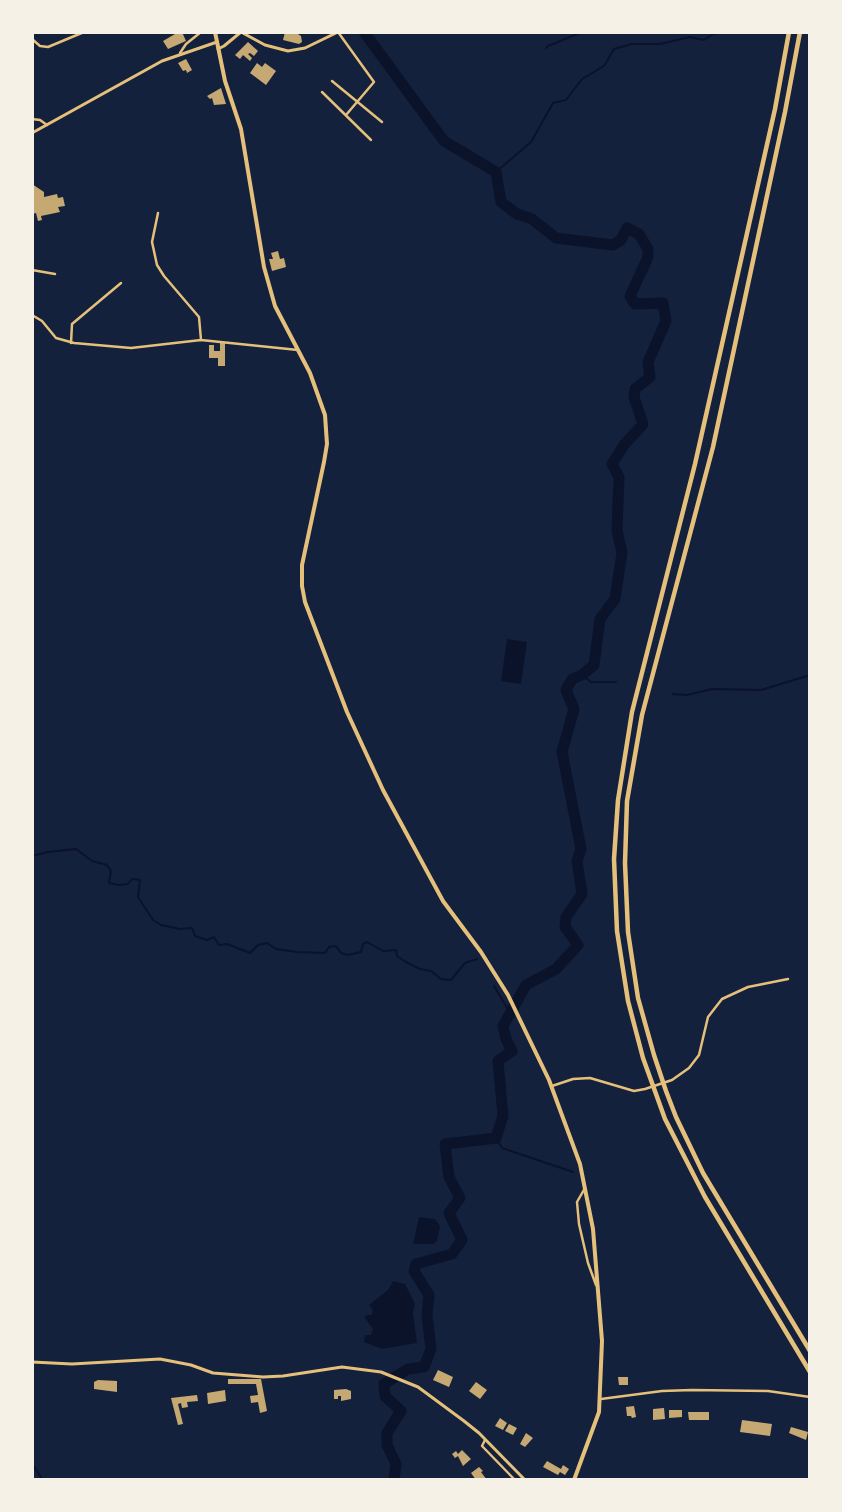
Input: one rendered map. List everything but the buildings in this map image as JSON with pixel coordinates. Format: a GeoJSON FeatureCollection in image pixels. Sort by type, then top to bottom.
{"type":"FeatureCollection","features":[{"type":"Feature","properties":{"kind":"highway"},"geometry":{"type":"LineString","coordinates":[[789,32],[774,109],[695,464],[632,712],[618,800],[614,859],[617,931],[628,1001],[649,1076],[666,1119],[702,1190],[810,1372]]}},
{"type":"Feature","properties":{"kind":"highway"},"geometry":{"type":"LineString","coordinates":[[800,32],[785,112],[713,446],[642,715],[627,801],[624,863],[628,932],[638,998],[666,1091],[676,1117],[703,1173],[810,1351]]}},
{"type":"Feature","properties":{"kind":"main road"},"geometry":{"type":"LineString","coordinates":[[215,32],[225,81],[241,129],[264,267],[275,306],[318,392],[325,415],[327,429],[324,462],[302,565],[302,586],[305,602],[348,712],[402,827],[443,901],[481,952],[508,995],[519,1017],[552,1086],[570,1132],[585,1187],[593,1229],[600,1293],[602,1342],[601,1399],[595,1425],[574,1480]]}},
{"type":"Feature","properties":{"kind":"street"},"geometry":{"type":"LineString","coordinates":[[32,39],[40,46],[48,47],[84,32]]}},
{"type":"Feature","properties":{"kind":"street"},"geometry":{"type":"LineString","coordinates":[[180,53],[186,44],[201,32]]}},
{"type":"Feature","properties":{"kind":"street"},"geometry":{"type":"LineString","coordinates":[[218,48],[224,46],[241,32],[266,46],[288,51],[305,48],[338,32],[374,82],[346,115]]}},
{"type":"Feature","properties":{"kind":"street"},"geometry":{"type":"LineString","coordinates":[[32,133],[180,53],[217,42]]}},
{"type":"Feature","properties":{"kind":"street"},"geometry":{"type":"LineString","coordinates":[[332,81],[382,122]]}},
{"type":"Feature","properties":{"kind":"street"},"geometry":{"type":"LineString","coordinates":[[322,92],[371,140]]}},
{"type":"Feature","properties":{"kind":"street"},"geometry":{"type":"LineString","coordinates":[[32,119],[40,120],[47,124]]}},
{"type":"Feature","properties":{"kind":"street"},"geometry":{"type":"LineString","coordinates":[[158,213],[152,242],[157,265],[164,276],[199,316],[201,340]]}},
{"type":"Feature","properties":{"kind":"street"},"geometry":{"type":"LineString","coordinates":[[32,270],[55,274]]}},
{"type":"Feature","properties":{"kind":"street"},"geometry":{"type":"LineString","coordinates":[[71,343],[72,324],[121,283]]}},
{"type":"Feature","properties":{"kind":"street"},"geometry":{"type":"LineString","coordinates":[[32,315],[42,321],[56,338],[71,343],[131,348],[201,340],[298,350]]}},
{"type":"Feature","properties":{"kind":"street"},"geometry":{"type":"LineString","coordinates":[[552,1086],[573,1079],[590,1078],[623,1089],[639,1090],[672,1080],[689,1068],[699,1055],[708,1017],[722,999],[748,987],[788,980]]}},
{"type":"Feature","properties":{"kind":"street"},"geometry":{"type":"LineString","coordinates":[[585,1187],[576,1202],[579,1224],[588,1263],[600,1293]]}},
{"type":"Feature","properties":{"kind":"street"},"geometry":{"type":"LineString","coordinates":[[32,1362],[72,1364],[160,1359],[184,1363],[213,1373],[244,1376],[283,1376],[351,1366],[391,1375],[403,1379],[425,1392],[486,1440],[524,1480]]}},
{"type":"Feature","properties":{"kind":"street"},"geometry":{"type":"LineString","coordinates":[[601,1399],[662,1391],[692,1390],[768,1391],[810,1397]]}},
{"type":"Feature","properties":{"kind":"street"},"geometry":{"type":"LineString","coordinates":[[486,1440],[482,1446],[514,1480]]}},
{"type":"Feature","properties":{"kind":"water"},"geometry":{"type":"Polygon","coordinates":[[[507,639],[527,642],[521,684],[501,681],[507,639]]]}},
{"type":"Feature","properties":{"kind":"water"},"geometry":{"type":"Polygon","coordinates":[[[419,1217],[435,1219],[440,1226],[437,1241],[433,1244],[413,1244],[419,1217]]]}},
{"type":"Feature","properties":{"kind":"water"},"geometry":{"type":"Polygon","coordinates":[[[393,1281],[405,1284],[415,1304],[413,1313],[417,1343],[382,1349],[364,1342],[365,1335],[371,1335],[373,1329],[365,1318],[366,1315],[372,1315],[373,1310],[369,1305],[388,1290],[393,1281]]]}},
{"type":"Feature","properties":{"kind":"waterway"},"geometry":{"type":"LineString","coordinates":[[364,32],[444,141],[496,172],[501,202],[517,214],[532,219],[556,238],[613,245],[621,240],[627,228],[639,234],[648,249],[648,257],[630,296],[635,304],[663,303],[666,321],[648,362],[650,377],[635,389],[634,397],[643,424],[624,445],[612,464],[619,477],[617,530],[622,553],[615,599],[600,619],[594,665],[582,675],[572,679],[566,690],[574,709],[562,752],[581,849],[577,861],[582,894],[566,917],[565,927],[578,945],[556,969],[526,985],[503,1026],[506,1039],[512,1051],[498,1061],[503,1116],[496,1138],[445,1144],[449,1177],[460,1198],[449,1213],[462,1240],[452,1254],[416,1264],[414,1271],[429,1295],[427,1315],[431,1349],[424,1367],[408,1369],[384,1384],[385,1396],[401,1411],[387,1433],[387,1445],[396,1464],[394,1480]]}},
{"type":"Feature","properties":{"kind":"waterway"},"geometry":{"type":"LineString","coordinates":[[546,48],[582,32]]}},
{"type":"Feature","properties":{"kind":"waterway"},"geometry":{"type":"LineString","coordinates":[[496,172],[531,142],[553,103],[566,100],[582,79],[604,66],[614,49],[632,44],[660,44],[690,37],[704,40],[713,34],[723,32]]}},
{"type":"Feature","properties":{"kind":"waterway"},"geometry":{"type":"LineString","coordinates":[[582,675],[591,682],[616,682]]}},
{"type":"Feature","properties":{"kind":"waterway"},"geometry":{"type":"LineString","coordinates":[[673,694],[687,695],[712,689],[761,690],[810,675]]}},
{"type":"Feature","properties":{"kind":"waterway"},"geometry":{"type":"LineString","coordinates":[[32,856],[76,849],[92,861],[107,865],[111,871],[109,883],[119,885],[128,884],[132,879],[140,880],[138,897],[153,920],[161,925],[180,929],[192,928],[195,936],[207,940],[214,937],[219,945],[227,944],[250,953],[258,945],[267,943],[276,949],[297,952],[325,953],[329,947],[336,946],[341,953],[348,955],[361,952],[363,944],[367,942],[383,951],[396,950],[397,956],[406,962],[420,969],[431,971],[441,979],[451,980],[465,963],[477,959]]}},
{"type":"Feature","properties":{"kind":"waterway"},"geometry":{"type":"LineString","coordinates":[[494,986],[510,1013]]}},
{"type":"Feature","properties":{"kind":"waterway"},"geometry":{"type":"LineString","coordinates":[[496,1138],[502,1148],[573,1172]]}},
{"type":"Feature","properties":{"kind":"waterway"},"geometry":{"type":"LineString","coordinates":[[32,1464],[43,1480]]}}]}
